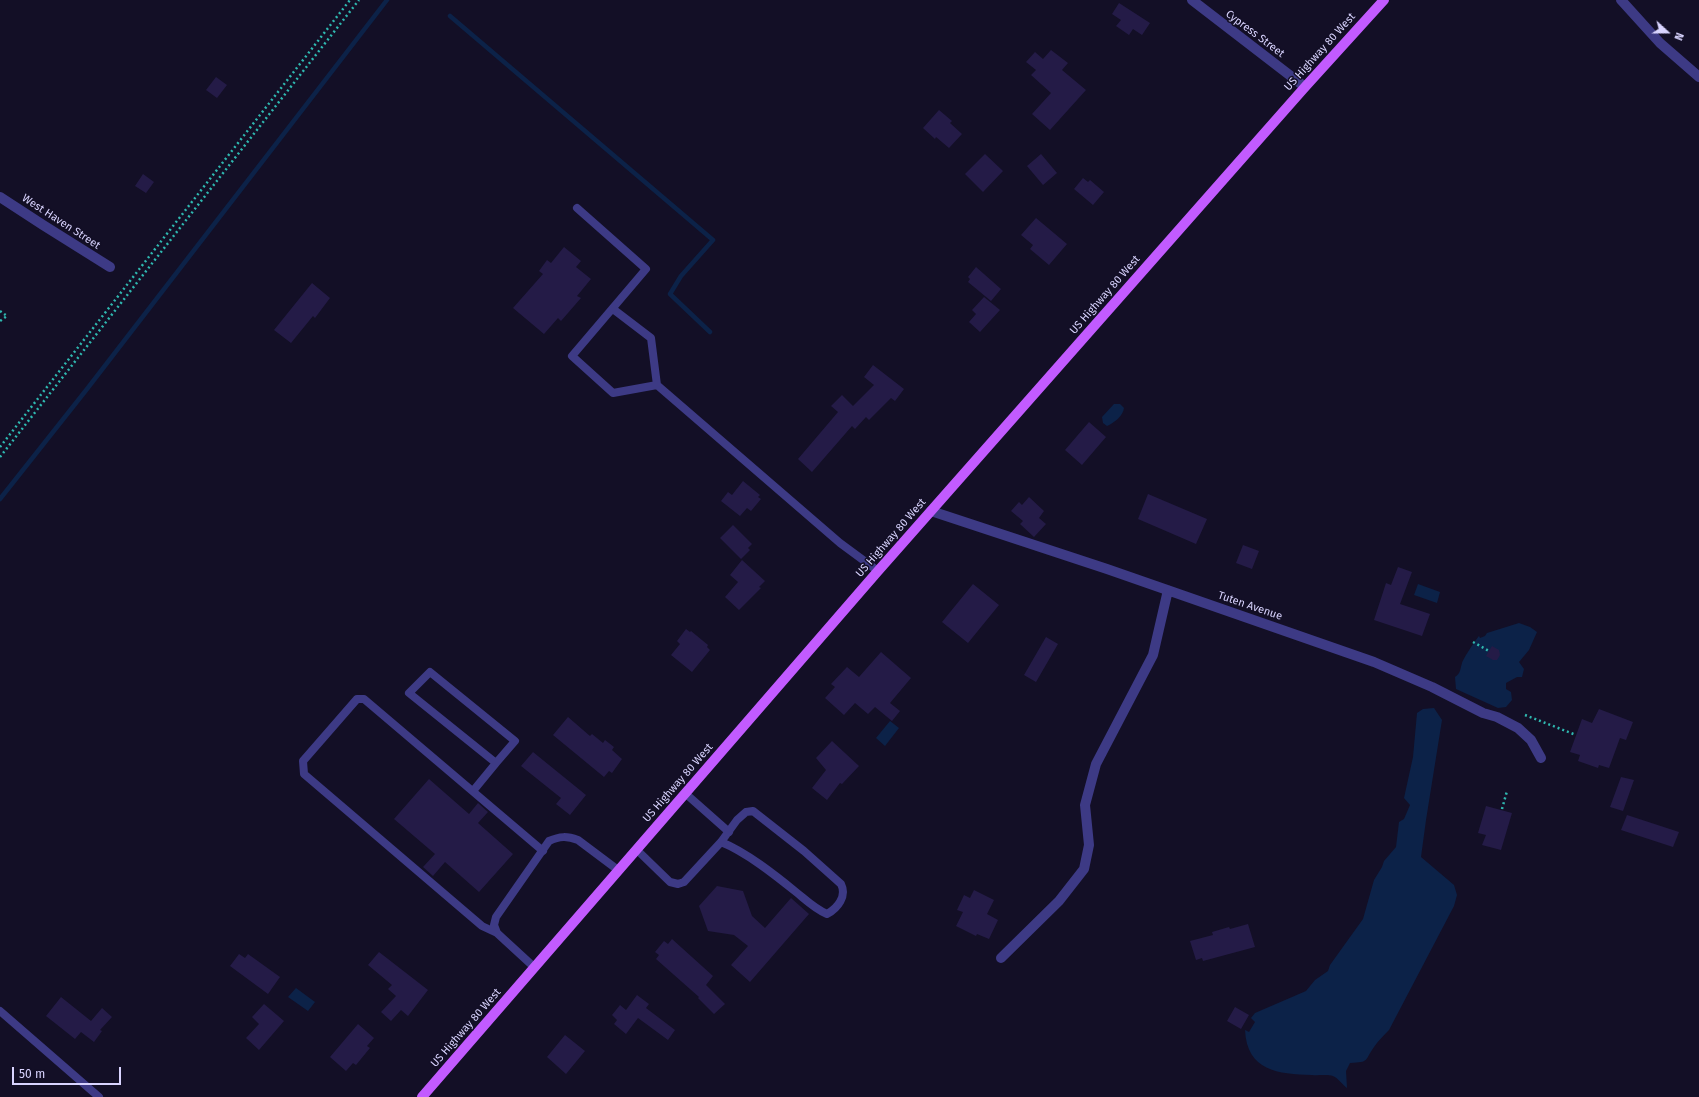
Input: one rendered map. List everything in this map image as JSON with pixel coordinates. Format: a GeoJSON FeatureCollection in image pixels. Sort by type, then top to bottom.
{"type":"FeatureCollection","features":[{"type":"Feature","properties":{"kind":"main road","name":"US Highway 80 West"},"geometry":{"type":"LineString","coordinates":[[422,1097],[878,571],[1305,87],[1384,0]]}},
{"type":"Feature","properties":{"kind":"street","name":"Cypress Street"},"geometry":{"type":"LineString","coordinates":[[1192,0],[1305,87]]}},
{"type":"Feature","properties":{"kind":"street"},"geometry":{"type":"LineString","coordinates":[[1621,0],[1660,43],[1699,77]]}},
{"type":"Feature","properties":{"kind":"street","name":"West Haven Street"},"geometry":{"type":"LineString","coordinates":[[0,196],[110,267]]}},
{"type":"Feature","properties":{"kind":"street","name":"Tuten Avenue"},"geometry":{"type":"LineString","coordinates":[[931,511],[1168,590],[1374,662],[1432,687],[1483,713],[1497,717],[1518,728],[1532,740],[1541,758]]}},
{"type":"Feature","properties":{"kind":"street"},"geometry":{"type":"LineString","coordinates":[[1001,958],[1059,901],[1084,869],[1089,845],[1086,804],[1096,764],[1153,655],[1168,590]]}},
{"type":"Feature","properties":{"kind":"lane"},"geometry":{"type":"LineString","coordinates":[[577,208],[646,269],[572,356],[613,393],[657,385]]}},
{"type":"Feature","properties":{"kind":"lane"},"geometry":{"type":"LineString","coordinates":[[613,309],[651,338],[657,385],[840,543],[878,571]]}},
{"type":"Feature","properties":{"kind":"lane"},"geometry":{"type":"LineString","coordinates":[[473,791],[515,741],[430,672],[409,693],[496,763]]}},
{"type":"Feature","properties":{"kind":"lane"},"geometry":{"type":"LineString","coordinates":[[534,967],[497,933],[482,926],[304,774],[303,761],[357,699],[364,699],[542,850]]}},
{"type":"Feature","properties":{"kind":"lane"},"geometry":{"type":"LineString","coordinates":[[686,794],[729,832]]}},
{"type":"Feature","properties":{"kind":"lane"},"geometry":{"type":"LineString","coordinates":[[637,850],[670,882],[678,884],[684,882],[721,842],[737,820],[746,812],[752,811],[804,851],[841,884],[844,890],[843,898],[831,912],[826,914],[734,847],[721,842]]}},
{"type":"Feature","properties":{"kind":"lane"},"geometry":{"type":"LineString","coordinates":[[497,933],[494,926],[496,917],[542,850],[550,841],[560,837],[571,837],[578,840],[618,870]]}},
{"type":"Feature","properties":{"kind":"lane"},"geometry":{"type":"LineString","coordinates":[[0,1011],[100,1097]]}},
{"type":"Feature","properties":{"kind":"path"},"geometry":{"type":"LineString","coordinates":[[0,447],[350,0]]}},
{"type":"Feature","properties":{"kind":"path"},"geometry":{"type":"LineString","coordinates":[[0,457],[359,0]]}},
{"type":"Feature","properties":{"kind":"path"},"geometry":{"type":"LineString","coordinates":[[0,311],[6,316],[0,321]]}},
{"type":"Feature","properties":{"kind":"path"},"geometry":{"type":"LineString","coordinates":[[1473,642],[1489,651]]}},
{"type":"Feature","properties":{"kind":"path"},"geometry":{"type":"LineString","coordinates":[[1525,715],[1576,735]]}},
{"type":"Feature","properties":{"kind":"path"},"geometry":{"type":"LineString","coordinates":[[1502,809],[1507,791]]}},
{"type":"Feature","properties":{"kind":"water"},"geometry":{"type":"Polygon","coordinates":[[[1114,404],[1120,404],[1124,408],[1118,419],[1107,426],[1103,423],[1102,417],[1114,404]]]}},
{"type":"Feature","properties":{"kind":"water"},"geometry":{"type":"Polygon","coordinates":[[[1418,584],[1440,592],[1437,603],[1414,595],[1418,584]]]}},
{"type":"Feature","properties":{"kind":"water"},"geometry":{"type":"Polygon","coordinates":[[[1519,623],[1530,627],[1537,632],[1529,650],[1519,662],[1524,669],[1522,677],[1517,677],[1506,683],[1506,689],[1511,692],[1512,700],[1506,707],[1498,708],[1456,689],[1455,677],[1472,645],[1479,636],[1480,638],[1485,636],[1487,633],[1519,623]]]}},
{"type":"Feature","properties":{"kind":"water"},"geometry":{"type":"Polygon","coordinates":[[[1434,708],[1442,720],[1421,857],[1454,885],[1457,895],[1454,906],[1389,1030],[1377,1043],[1366,1060],[1350,1063],[1346,1071],[1347,1088],[1333,1076],[1287,1073],[1266,1068],[1258,1062],[1252,1054],[1247,1044],[1245,1030],[1249,1032],[1255,1022],[1251,1018],[1255,1013],[1306,991],[1315,980],[1328,971],[1330,965],[1363,919],[1374,880],[1384,861],[1396,847],[1399,822],[1404,819],[1410,805],[1404,798],[1413,757],[1417,713],[1423,709],[1434,708]]]}},
{"type":"Feature","properties":{"kind":"water"},"geometry":{"type":"Polygon","coordinates":[[[890,721],[899,728],[885,746],[876,738],[890,721]]]}},
{"type":"Feature","properties":{"kind":"water"},"geometry":{"type":"Polygon","coordinates":[[[296,988],[315,1002],[308,1011],[288,997],[296,988]]]}},
{"type":"Feature","properties":{"kind":"building"},"geometry":{"type":"Polygon","coordinates":[[[1119,3],[1150,23],[1142,35],[1133,29],[1129,35],[1116,26],[1121,20],[1112,14],[1119,3]]]}},
{"type":"Feature","properties":{"kind":"building"},"geometry":{"type":"Polygon","coordinates":[[[1051,50],[1068,63],[1062,70],[1086,90],[1050,130],[1032,114],[1051,93],[1031,75],[1036,70],[1026,62],[1035,52],[1043,59],[1051,50]]]}},
{"type":"Feature","properties":{"kind":"building"},"geometry":{"type":"Polygon","coordinates":[[[216,77],[227,85],[217,98],[206,90],[216,77]]]}},
{"type":"Feature","properties":{"kind":"building"},"geometry":{"type":"Polygon","coordinates":[[[939,110],[952,121],[950,123],[962,134],[949,148],[936,137],[935,139],[923,128],[939,110]]]}},
{"type":"Feature","properties":{"kind":"building"},"geometry":{"type":"Polygon","coordinates":[[[985,154],[1003,171],[983,192],[965,174],[985,154]]]}},
{"type":"Feature","properties":{"kind":"building"},"geometry":{"type":"Polygon","coordinates":[[[1041,154],[1057,173],[1043,185],[1027,166],[1041,154]]]}},
{"type":"Feature","properties":{"kind":"building"},"geometry":{"type":"Polygon","coordinates":[[[143,174],[154,182],[146,193],[135,186],[143,174]]]}},
{"type":"Feature","properties":{"kind":"building"},"geometry":{"type":"Polygon","coordinates":[[[1083,178],[1088,182],[1090,180],[1104,192],[1093,205],[1074,189],[1083,178]]]}},
{"type":"Feature","properties":{"kind":"building"},"geometry":{"type":"Polygon","coordinates":[[[1036,218],[1067,244],[1049,265],[1030,249],[1033,245],[1021,235],[1036,218]]]}},
{"type":"Feature","properties":{"kind":"building"},"geometry":{"type":"Polygon","coordinates":[[[564,247],[581,261],[576,267],[591,279],[577,296],[581,298],[561,321],[558,318],[544,334],[513,308],[543,274],[539,271],[547,260],[551,263],[564,247]]]}},
{"type":"Feature","properties":{"kind":"building"},"geometry":{"type":"Polygon","coordinates":[[[976,267],[1001,289],[991,301],[968,282],[970,279],[968,277],[976,267]]]}},
{"type":"Feature","properties":{"kind":"building"},"geometry":{"type":"Polygon","coordinates":[[[312,283],[330,298],[315,318],[313,316],[291,343],[274,330],[312,283]]]}},
{"type":"Feature","properties":{"kind":"building"},"geometry":{"type":"Polygon","coordinates":[[[984,297],[1000,310],[980,332],[969,322],[976,314],[972,310],[984,297]]]}},
{"type":"Feature","properties":{"kind":"building"},"geometry":{"type":"Polygon","coordinates":[[[873,365],[904,389],[895,401],[891,398],[869,420],[866,417],[855,429],[852,426],[812,472],[798,459],[838,412],[831,406],[842,395],[853,406],[874,385],[864,377],[873,365]]]}},
{"type":"Feature","properties":{"kind":"building"},"geometry":{"type":"Polygon","coordinates":[[[1089,422],[1106,437],[1082,465],[1065,450],[1089,422]]]}},
{"type":"Feature","properties":{"kind":"building"},"geometry":{"type":"Polygon","coordinates":[[[743,481],[760,495],[758,497],[761,499],[751,511],[747,508],[740,516],[721,501],[728,492],[732,495],[743,481]]]}},
{"type":"Feature","properties":{"kind":"building"},"geometry":{"type":"Polygon","coordinates":[[[1148,494],[1207,519],[1196,544],[1138,519],[1148,494]]]}},
{"type":"Feature","properties":{"kind":"building"},"geometry":{"type":"Polygon","coordinates":[[[1029,497],[1044,511],[1039,518],[1046,524],[1034,537],[1020,524],[1023,521],[1011,511],[1019,502],[1022,505],[1029,497]]]}},
{"type":"Feature","properties":{"kind":"building"},"geometry":{"type":"Polygon","coordinates":[[[733,525],[752,544],[748,548],[750,550],[741,559],[720,538],[733,525]]]}},
{"type":"Feature","properties":{"kind":"building"},"geometry":{"type":"Polygon","coordinates":[[[1243,545],[1259,551],[1252,569],[1236,563],[1243,545]]]}},
{"type":"Feature","properties":{"kind":"building"},"geometry":{"type":"Polygon","coordinates":[[[742,560],[765,581],[759,587],[761,588],[739,610],[725,597],[738,582],[730,575],[742,560]]]}},
{"type":"Feature","properties":{"kind":"building"},"geometry":{"type":"Polygon","coordinates":[[[1398,567],[1412,572],[1400,604],[1430,614],[1422,636],[1374,620],[1386,583],[1391,585],[1398,567]]]}},
{"type":"Feature","properties":{"kind":"building"},"geometry":{"type":"Polygon","coordinates":[[[973,584],[999,605],[968,643],[942,622],[973,584]]]}},
{"type":"Feature","properties":{"kind":"building"},"geometry":{"type":"Polygon","coordinates":[[[686,629],[690,632],[691,631],[708,645],[707,647],[710,650],[692,672],[671,655],[680,644],[677,641],[686,629]]]}},
{"type":"Feature","properties":{"kind":"building"},"geometry":{"type":"Polygon","coordinates":[[[1046,637],[1058,644],[1036,682],[1024,675],[1046,637]]]}},
{"type":"Feature","properties":{"kind":"building"},"geometry":{"type":"Polygon","coordinates":[[[1492,646],[1499,650],[1500,655],[1497,660],[1493,660],[1486,656],[1492,646]]]}},
{"type":"Feature","properties":{"kind":"building"},"geometry":{"type":"Polygon","coordinates":[[[881,652],[911,678],[890,703],[900,711],[892,721],[875,707],[868,714],[855,703],[844,715],[825,698],[835,687],[831,684],[847,667],[859,677],[881,652]]]}},
{"type":"Feature","properties":{"kind":"building"},"geometry":{"type":"Polygon","coordinates":[[[1599,709],[1633,722],[1626,740],[1620,738],[1609,768],[1599,765],[1598,768],[1578,761],[1580,755],[1570,752],[1582,719],[1592,723],[1599,709]]]}},
{"type":"Feature","properties":{"kind":"building"},"geometry":{"type":"Polygon","coordinates":[[[568,717],[590,736],[592,734],[603,743],[605,740],[614,747],[612,750],[622,759],[612,773],[609,771],[604,777],[553,735],[568,717]]]}},
{"type":"Feature","properties":{"kind":"building"},"geometry":{"type":"Polygon","coordinates":[[[832,741],[859,766],[842,784],[840,783],[827,800],[812,788],[826,770],[816,758],[832,741]]]}},
{"type":"Feature","properties":{"kind":"building"},"geometry":{"type":"Polygon","coordinates":[[[533,752],[586,795],[570,815],[556,804],[561,798],[521,766],[533,752]]]}},
{"type":"Feature","properties":{"kind":"building"},"geometry":{"type":"Polygon","coordinates":[[[1621,777],[1634,780],[1623,811],[1610,807],[1621,777]]]}},
{"type":"Feature","properties":{"kind":"building"},"geometry":{"type":"Polygon","coordinates":[[[429,779],[469,814],[478,803],[488,812],[478,823],[513,854],[479,892],[445,862],[433,876],[423,867],[435,854],[394,819],[429,779]]]}},
{"type":"Feature","properties":{"kind":"building"},"geometry":{"type":"Polygon","coordinates":[[[1486,806],[1512,813],[1501,850],[1482,845],[1486,835],[1478,833],[1486,806]]]}},
{"type":"Feature","properties":{"kind":"building"},"geometry":{"type":"Polygon","coordinates":[[[1627,815],[1679,832],[1673,847],[1621,830],[1627,815]]]}},
{"type":"Feature","properties":{"kind":"building"},"geometry":{"type":"Polygon","coordinates":[[[717,886],[743,891],[752,916],[765,928],[791,898],[809,914],[750,982],[731,965],[748,946],[734,935],[708,931],[699,906],[717,886]]]}},
{"type":"Feature","properties":{"kind":"building"},"geometry":{"type":"Polygon","coordinates":[[[974,890],[994,900],[987,914],[998,920],[989,939],[977,934],[976,936],[956,926],[963,912],[957,910],[964,895],[970,898],[974,890]]]}},
{"type":"Feature","properties":{"kind":"building"},"geometry":{"type":"Polygon","coordinates":[[[1248,924],[1255,947],[1203,961],[1202,958],[1196,960],[1190,941],[1213,935],[1212,932],[1229,927],[1230,929],[1248,924]]]}},
{"type":"Feature","properties":{"kind":"building"},"geometry":{"type":"Polygon","coordinates":[[[672,939],[713,976],[706,985],[725,1004],[714,1014],[698,998],[699,997],[656,959],[659,955],[655,952],[664,941],[668,944],[672,939]]]}},
{"type":"Feature","properties":{"kind":"building"},"geometry":{"type":"Polygon","coordinates":[[[379,952],[428,990],[408,1016],[401,1010],[391,1021],[381,1012],[396,996],[388,989],[392,985],[368,965],[379,952]]]}},
{"type":"Feature","properties":{"kind":"building"},"geometry":{"type":"Polygon","coordinates":[[[239,954],[245,958],[248,954],[280,977],[268,994],[230,966],[239,954]]]}},
{"type":"Feature","properties":{"kind":"building"},"geometry":{"type":"Polygon","coordinates":[[[637,995],[649,1004],[646,1008],[675,1030],[668,1040],[638,1018],[626,1034],[614,1024],[617,1020],[612,1015],[620,1005],[626,1010],[637,995]]]}},
{"type":"Feature","properties":{"kind":"building"},"geometry":{"type":"Polygon","coordinates":[[[61,997],[91,1021],[102,1008],[112,1017],[100,1030],[102,1031],[94,1042],[81,1032],[75,1039],[46,1016],[61,997]]]}},
{"type":"Feature","properties":{"kind":"building"},"geometry":{"type":"Polygon","coordinates":[[[264,1004],[284,1021],[259,1050],[246,1038],[259,1024],[252,1017],[264,1004]]]}},
{"type":"Feature","properties":{"kind":"building"},"geometry":{"type":"Polygon","coordinates":[[[1235,1007],[1249,1015],[1241,1029],[1227,1021],[1235,1007]]]}},
{"type":"Feature","properties":{"kind":"building"},"geometry":{"type":"Polygon","coordinates":[[[358,1024],[374,1038],[367,1046],[370,1048],[356,1065],[353,1063],[346,1071],[330,1057],[358,1024]]]}},
{"type":"Feature","properties":{"kind":"building"},"geometry":{"type":"Polygon","coordinates":[[[565,1035],[585,1051],[566,1074],[547,1057],[565,1035]]]}},
{"type":"Feature","properties":{"kind":"waterway"},"geometry":{"type":"LineString","coordinates":[[0,499],[87,389],[387,0]]}},
{"type":"Feature","properties":{"kind":"waterway"},"geometry":{"type":"LineString","coordinates":[[450,16],[713,240],[681,276],[670,294],[710,332]]}}]}
